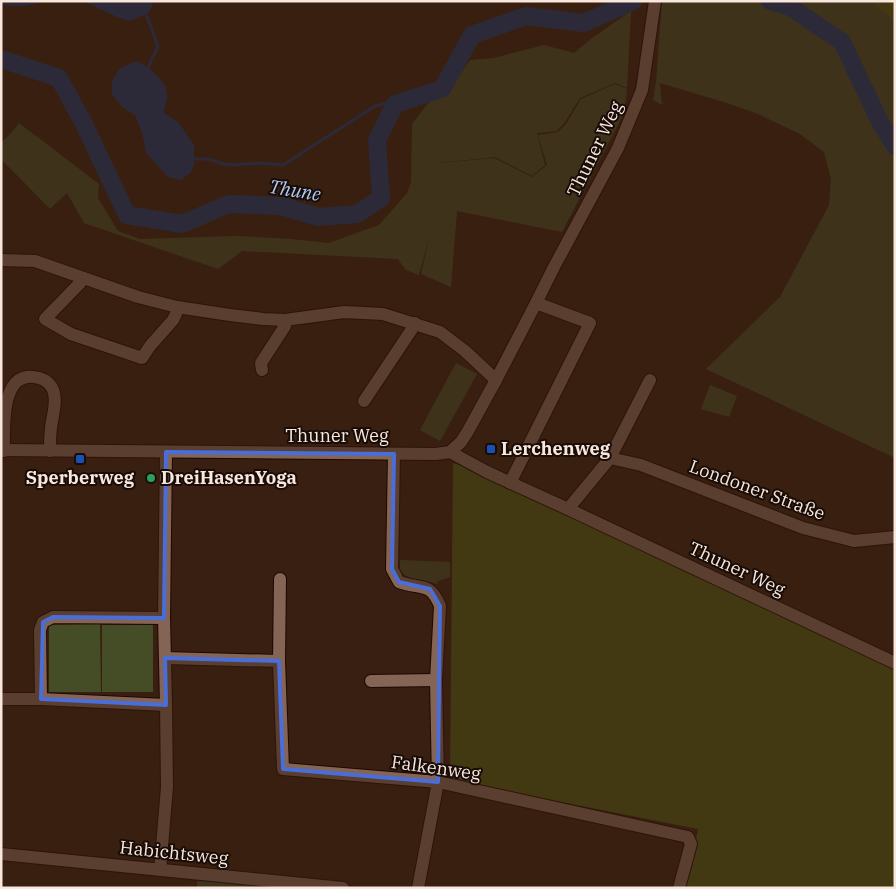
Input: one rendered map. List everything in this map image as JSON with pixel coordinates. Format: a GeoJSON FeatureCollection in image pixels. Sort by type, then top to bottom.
{"type":"FeatureCollection","features":[{"type":"Feature","properties":{"kind":"street","name":"Thuner Weg"},"geometry":{"type":"LineString","coordinates":[[50,451],[55,394],[45,379],[22,376],[16,381],[7,398],[3,450],[50,451],[394,454],[450,452],[460,442],[496,380],[618,148],[642,90],[655,3]]}},
{"type":"Feature","properties":{"kind":"street"},"geometry":{"type":"LineString","coordinates":[[1,260],[35,261],[138,297],[177,307],[230,315],[285,320],[344,312],[383,314],[440,332],[465,351],[496,380]]}},
{"type":"Feature","properties":{"kind":"street"},"geometry":{"type":"LineString","coordinates":[[83,278],[45,319],[71,334],[142,358],[173,320],[177,307]]}},
{"type":"Feature","properties":{"kind":"street"},"geometry":{"type":"LineString","coordinates":[[510,483],[590,323],[536,303]]}},
{"type":"Feature","properties":{"kind":"street"},"geometry":{"type":"LineString","coordinates":[[262,370],[261,363],[285,326],[285,320]]}},
{"type":"Feature","properties":{"kind":"street"},"geometry":{"type":"LineString","coordinates":[[364,401],[412,329],[414,323]]}},
{"type":"Feature","properties":{"kind":"street"},"geometry":{"type":"LineString","coordinates":[[568,509],[610,458],[650,380]]}},
{"type":"Feature","properties":{"kind":"street"},"geometry":{"type":"LineString","coordinates":[[160,870],[167,786],[164,618],[166,452]]}},
{"type":"Feature","properties":{"kind":"street","name":"Thuner Weg"},"geometry":{"type":"LineString","coordinates":[[450,452],[490,474],[895,663]]}},
{"type":"Feature","properties":{"kind":"street"},"geometry":{"type":"LineString","coordinates":[[394,454],[392,570],[399,582],[430,589],[436,596],[440,606],[436,680],[438,782],[418,888]]}},
{"type":"Feature","properties":{"kind":"street","name":"Londoner Straße"},"geometry":{"type":"LineString","coordinates":[[610,458],[641,465],[803,528],[854,541],[895,537]]}},
{"type":"Feature","properties":{"kind":"street","name":"Falkenweg"},"geometry":{"type":"LineString","coordinates":[[280,579],[280,661],[284,769],[438,782],[688,837],[691,844],[679,888]]}},
{"type":"Feature","properties":{"kind":"street"},"geometry":{"type":"LineString","coordinates":[[41,699],[40,630],[43,622],[53,617],[164,618]]}},
{"type":"Feature","properties":{"kind":"street"},"geometry":{"type":"LineString","coordinates":[[165,658],[280,661]]}},
{"type":"Feature","properties":{"kind":"street"},"geometry":{"type":"LineString","coordinates":[[371,681],[436,680]]}},
{"type":"Feature","properties":{"kind":"street"},"geometry":{"type":"LineString","coordinates":[[1,699],[166,705]]}},
{"type":"Feature","properties":{"kind":"street","name":"Habichtsweg"},"geometry":{"type":"LineString","coordinates":[[1,854],[344,888]]}},
{"type":"Feature","properties":{"kind":"highlighted area"},"geometry":{"type":"Polygon","coordinates":[[[166,452],[394,454],[392,569],[399,582],[430,589],[440,606],[438,782],[283,769],[279,661],[165,658],[166,705],[41,699],[43,622],[53,617],[164,618],[166,452]]]}},
{"type":"Feature","properties":{"kind":"green space"},"geometry":{"type":"Polygon","coordinates":[[[662,1],[870,1],[895,21],[895,458],[706,369],[780,297],[829,205],[831,179],[824,152],[800,134],[758,114],[660,83],[662,105],[653,100],[662,1]]]}},
{"type":"Feature","properties":{"kind":"green space"},"geometry":{"type":"Polygon","coordinates":[[[870,1],[895,1],[895,21],[870,1]]]}},
{"type":"Feature","properties":{"kind":"green space"},"geometry":{"type":"Polygon","coordinates":[[[631,11],[627,88],[615,83],[580,98],[557,131],[537,133],[545,165],[532,176],[495,157],[429,164],[494,158],[532,177],[547,165],[538,135],[558,132],[566,124],[581,99],[615,84],[627,89],[624,113],[562,232],[457,211],[451,287],[421,274],[430,234],[419,275],[406,270],[398,259],[242,251],[218,269],[84,223],[67,193],[50,209],[1,159],[1,143],[19,123],[99,184],[98,198],[118,231],[140,239],[238,236],[329,243],[379,225],[407,193],[411,182],[412,124],[429,102],[449,90],[470,60],[494,58],[544,45],[574,53],[631,11]]]}},
{"type":"Feature","properties":{"kind":"green space"},"geometry":{"type":"Polygon","coordinates":[[[456,363],[477,374],[440,441],[420,430],[456,363]]]}},
{"type":"Feature","properties":{"kind":"green space"},"geometry":{"type":"Polygon","coordinates":[[[710,385],[737,396],[729,417],[701,409],[710,385]]]}},
{"type":"Feature","properties":{"kind":"green space"},"geometry":{"type":"Polygon","coordinates":[[[453,463],[494,476],[895,663],[895,888],[686,888],[698,829],[450,780],[453,463]]]}},
{"type":"Feature","properties":{"kind":"green space"},"geometry":{"type":"Polygon","coordinates":[[[400,560],[450,562],[450,577],[438,581],[437,584],[411,578],[406,576],[400,569],[400,560]]]}},
{"type":"Feature","properties":{"kind":"green space"},"geometry":{"type":"Polygon","coordinates":[[[100,624],[101,692],[49,692],[49,625],[100,624]]]}},
{"type":"Feature","properties":{"kind":"green space"},"geometry":{"type":"Polygon","coordinates":[[[102,625],[153,625],[153,692],[102,692],[102,625]]]}},
{"type":"Feature","properties":{"kind":"green space"},"geometry":{"type":"Polygon","coordinates":[[[197,881],[238,882],[289,888],[197,888],[197,881]]]}},
{"type":"Feature","properties":{"kind":"water"},"geometry":{"type":"Polygon","coordinates":[[[1,1],[41,1],[31,5],[11,6],[1,4],[1,1]]]}},
{"type":"Feature","properties":{"kind":"water"},"geometry":{"type":"Polygon","coordinates":[[[83,1],[151,1],[153,5],[148,13],[130,21],[83,1]]]}},
{"type":"Feature","properties":{"kind":"water"},"geometry":{"type":"Polygon","coordinates":[[[136,61],[151,70],[164,84],[167,97],[164,113],[178,122],[194,145],[194,165],[191,172],[181,180],[168,177],[146,153],[142,132],[135,115],[122,107],[112,94],[112,81],[119,69],[136,61]]]}},
{"type":"Feature","properties":{"kind":"waterway","name":"Thune"},"geometry":{"type":"LineString","coordinates":[[1,59],[59,78],[84,124],[127,215],[182,224],[229,204],[281,206],[318,217],[357,214],[381,198],[377,140],[395,104],[442,89],[472,35],[526,16],[584,23],[633,1]]}},
{"type":"Feature","properties":{"kind":"waterway","name":"Thune"},"geometry":{"type":"LineString","coordinates":[[770,1],[790,7],[842,42],[880,122],[895,146]]}},
{"type":"Feature","properties":{"kind":"waterway"},"geometry":{"type":"LineString","coordinates":[[146,14],[158,46],[148,68]]}},
{"type":"Feature","properties":{"kind":"waterway"},"geometry":{"type":"LineString","coordinates":[[194,159],[209,159],[232,165],[259,163],[283,165],[375,106],[395,104]]}},
{"type":"Feature","properties":{"kind":"place","name":"Lerchenweg"},"geometry":{"type":"Point","coordinates":[491,449]}},
{"type":"Feature","properties":{"kind":"place","name":"Sperberweg"},"geometry":{"type":"Point","coordinates":[80,459]}},
{"type":"Feature","properties":{"kind":"place","name":"DreiHasenYoga"},"geometry":{"type":"Point","coordinates":[151,478]}}]}
